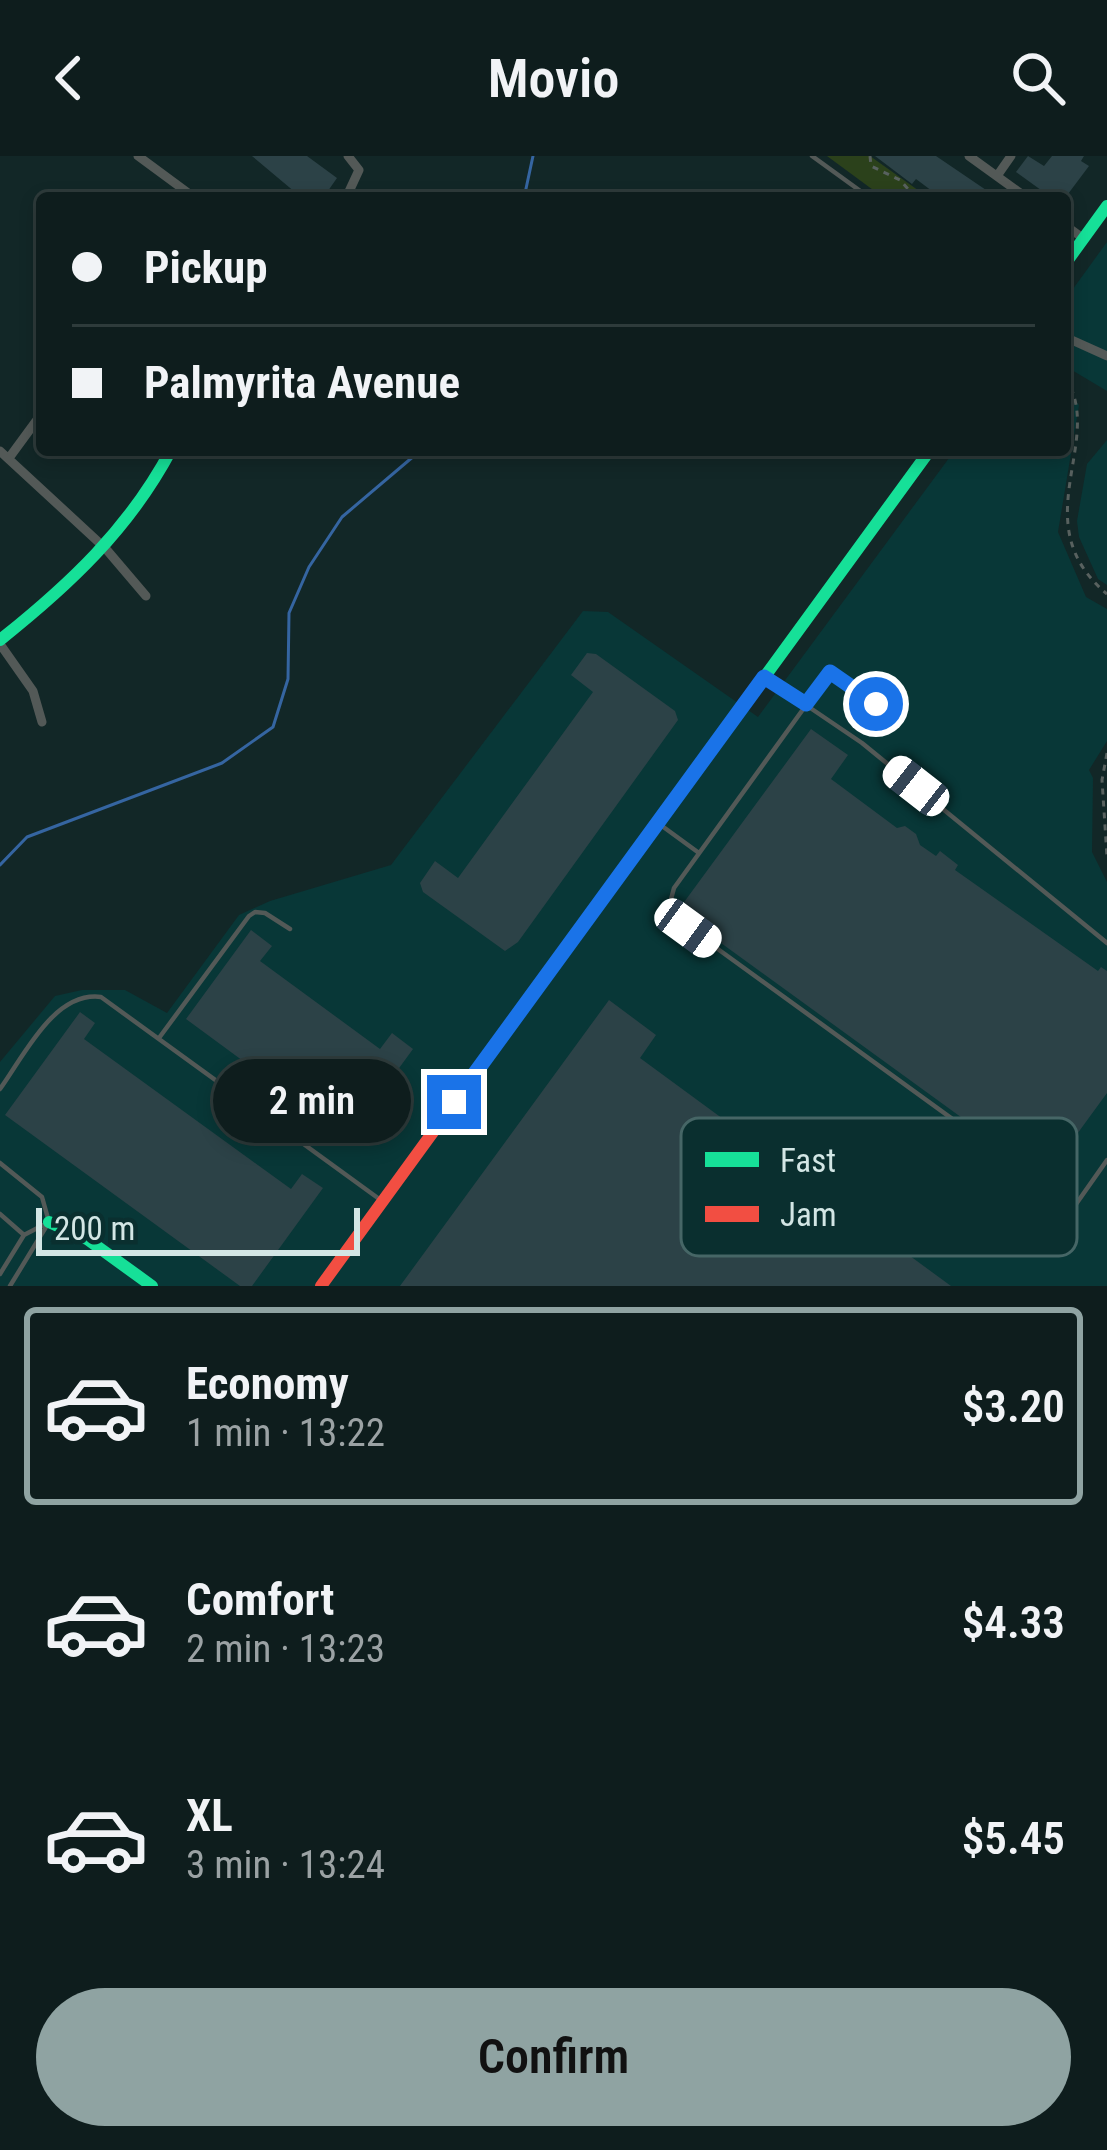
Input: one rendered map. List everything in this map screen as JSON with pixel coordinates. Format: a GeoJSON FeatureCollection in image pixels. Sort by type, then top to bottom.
{"type":"FeatureCollection","features":[{"type":"Feature","properties":{"kind":"street"},"geometry":{"type":"LineString","coordinates":[[137,156],[187,192]]}},
{"type":"Feature","properties":{"kind":"street"},"geometry":{"type":"LineString","coordinates":[[348,156],[359,170],[350,192]]}},
{"type":"Feature","properties":{"kind":"street"},"geometry":{"type":"LineString","coordinates":[[969,156],[1020,192]]}},
{"type":"Feature","properties":{"kind":"street"},"geometry":{"type":"LineString","coordinates":[[997,176],[1011,156]]}},
{"type":"Feature","properties":{"kind":"street"},"geometry":{"type":"LineString","coordinates":[[1071,256],[1107,206]]}},
{"type":"Feature","properties":{"kind":"street"},"geometry":{"type":"LineString","coordinates":[[1071,229],[1084,239]]}},
{"type":"Feature","properties":{"kind":"street"},"geometry":{"type":"LineString","coordinates":[[1071,340],[1107,356]]}},
{"type":"Feature","properties":{"kind":"street"},"geometry":{"type":"LineString","coordinates":[[36,420],[4,455],[106,549],[146,596]]}},
{"type":"Feature","properties":{"kind":"street"},"geometry":{"type":"LineString","coordinates":[[42,722],[33,691],[0,642],[106,549],[127,524],[167,456]]}},
{"type":"Feature","properties":{"kind":"street"},"geometry":{"type":"LineString","coordinates":[[321,1286],[926,456]]}},
{"type":"Feature","properties":{"kind":"street"},"geometry":{"type":"LineString","coordinates":[[49,1222],[87,1239],[152,1286]]}},
{"type":"Feature","properties":{"kind":"lane"},"geometry":{"type":"LineString","coordinates":[[812,156],[862,192]]}},
{"type":"Feature","properties":{"kind":"lane"},"geometry":{"type":"LineString","coordinates":[[876,704],[830,672],[674,888],[670,903],[675,918],[688,928],[951,1118]]}},
{"type":"Feature","properties":{"kind":"lane"},"geometry":{"type":"LineString","coordinates":[[764,677],[895,769],[1107,943]]}},
{"type":"Feature","properties":{"kind":"lane"},"geometry":{"type":"LineString","coordinates":[[658,823],[699,853]]}},
{"type":"Feature","properties":{"kind":"lane"},"geometry":{"type":"LineString","coordinates":[[159,1038],[249,916],[265,913],[290,929]]}},
{"type":"Feature","properties":{"kind":"lane"},"geometry":{"type":"LineString","coordinates":[[0,1088],[57,1012],[90,996],[101,997],[382,1202]]}},
{"type":"Feature","properties":{"kind":"lane"},"geometry":{"type":"LineString","coordinates":[[1077,1203],[1107,1160]]}},
{"type":"Feature","properties":{"kind":"lane"},"geometry":{"type":"LineString","coordinates":[[0,1163],[42,1197],[49,1222],[10,1286]]}},
{"type":"Feature","properties":{"kind":"lane"},"geometry":{"type":"LineString","coordinates":[[0,1214],[24,1235]]}},
{"type":"Feature","properties":{"kind":"lane"},"geometry":{"type":"LineString","coordinates":[[0,1274],[24,1235],[49,1222]]}},
{"type":"Feature","properties":{"kind":"path"},"geometry":{"type":"LineString","coordinates":[[870,156],[871,166],[900,180],[911,192]]}},
{"type":"Feature","properties":{"kind":"path"},"geometry":{"type":"LineString","coordinates":[[1071,384],[1084,398]]}},
{"type":"Feature","properties":{"kind":"path"},"geometry":{"type":"LineString","coordinates":[[1078,484],[1073,536],[1082,561],[1107,594]]}},
{"type":"Feature","properties":{"kind":"path"},"geometry":{"type":"LineString","coordinates":[[1107,753],[1102,780],[1107,857]]}},
{"type":"Feature","properties":{"kind":"shaded area"},"geometry":{"type":"Polygon","coordinates":[[[1107,242],[1107,391],[1071,370],[1071,292],[1107,242]]]}},
{"type":"Feature","properties":{"kind":"shaded area"},"geometry":{"type":"Polygon","coordinates":[[[1071,396],[1079,405],[1071,453],[1071,396]]]}},
{"type":"Feature","properties":{"kind":"shaded area"},"geometry":{"type":"Polygon","coordinates":[[[1107,440],[1107,585],[1098,579],[1077,521],[1087,464],[1107,440]]]}},
{"type":"Feature","properties":{"kind":"shaded area"},"geometry":{"type":"Polygon","coordinates":[[[951,456],[1071,456],[1058,532],[1086,597],[1107,609],[1107,741],[1089,770],[1093,778],[1092,852],[1107,882],[1107,1286],[0,1286],[0,1062],[55,996],[82,990],[125,990],[167,1013],[239,915],[270,901],[391,865],[583,611],[608,612],[758,717],[951,456]]]}},
{"type":"Feature","properties":{"kind":"green space"},"geometry":{"type":"Polygon","coordinates":[[[827,156],[870,156],[921,192],[876,192],[827,156]]]}},
{"type":"Feature","properties":{"kind":"building"},"geometry":{"type":"Polygon","coordinates":[[[252,156],[307,156],[337,178],[327,192],[295,192],[252,156]]]}},
{"type":"Feature","properties":{"kind":"building"},"geometry":{"type":"Polygon","coordinates":[[[875,156],[936,156],[989,192],[931,192],[916,179],[912,184],[875,156]]]}},
{"type":"Feature","properties":{"kind":"building"},"geometry":{"type":"Polygon","coordinates":[[[1028,156],[1044,166],[1052,156],[1084,156],[1081,161],[1089,166],[1070,192],[1044,192],[1016,172],[1028,156]]]}},
{"type":"Feature","properties":{"kind":"building"},"geometry":{"type":"Polygon","coordinates":[[[587,653],[596,654],[675,711],[678,720],[518,942],[505,951],[423,892],[420,883],[435,861],[458,878],[593,692],[571,675],[587,653]]]}},
{"type":"Feature","properties":{"kind":"building"},"geometry":{"type":"Polygon","coordinates":[[[811,729],[848,755],[831,779],[897,828],[905,826],[916,834],[920,845],[936,856],[940,851],[958,865],[955,870],[1098,971],[1101,967],[1107,971],[1107,1093],[1077,1134],[1077,1118],[962,1118],[679,909],[811,729]]]}},
{"type":"Feature","properties":{"kind":"building"},"geometry":{"type":"Polygon","coordinates":[[[251,930],[272,946],[260,961],[380,1049],[392,1033],[413,1049],[348,1138],[186,1019],[251,930]]]}},
{"type":"Feature","properties":{"kind":"building"},"geometry":{"type":"Polygon","coordinates":[[[609,1000],[656,1035],[640,1058],[722,1118],[681,1118],[681,1256],[910,1256],[951,1286],[400,1286],[609,1000]]]}},
{"type":"Feature","properties":{"kind":"building"},"geometry":{"type":"Polygon","coordinates":[[[80,1012],[95,1023],[84,1039],[291,1189],[302,1174],[323,1188],[252,1286],[240,1286],[5,1115],[80,1012]]]}},
{"type":"Feature","properties":{"kind":"waterway"},"geometry":{"type":"LineString","coordinates":[[525,192],[533,156]]}},
{"type":"Feature","properties":{"kind":"waterway"},"geometry":{"type":"LineString","coordinates":[[0,865],[27,837],[222,763],[273,727],[288,679],[289,613],[309,567],[342,517],[414,456]]}},
{"type":"Feature","properties":{"kind":"traffic: fast"},"geometry":{"type":"LineString","coordinates":[[1071,256],[1107,206]]}},
{"type":"Feature","properties":{"kind":"traffic: fast"},"geometry":{"type":"LineString","coordinates":[[0,640],[96,554],[167,456]]}},
{"type":"Feature","properties":{"kind":"traffic: fast"},"geometry":{"type":"LineString","coordinates":[[620,875],[926,456]]}},
{"type":"Feature","properties":{"kind":"traffic: fast"},"geometry":{"type":"LineString","coordinates":[[49,1222],[87,1239],[152,1286]]}},
{"type":"Feature","properties":{"kind":"traffic: jam"},"geometry":{"type":"LineString","coordinates":[[321,1286],[620,875]]}},
{"type":"Feature","properties":{"kind":"route"},"geometry":{"type":"LineString","coordinates":[[454,1102],[764,677],[806,704],[830,672],[876,704]]}}]}
